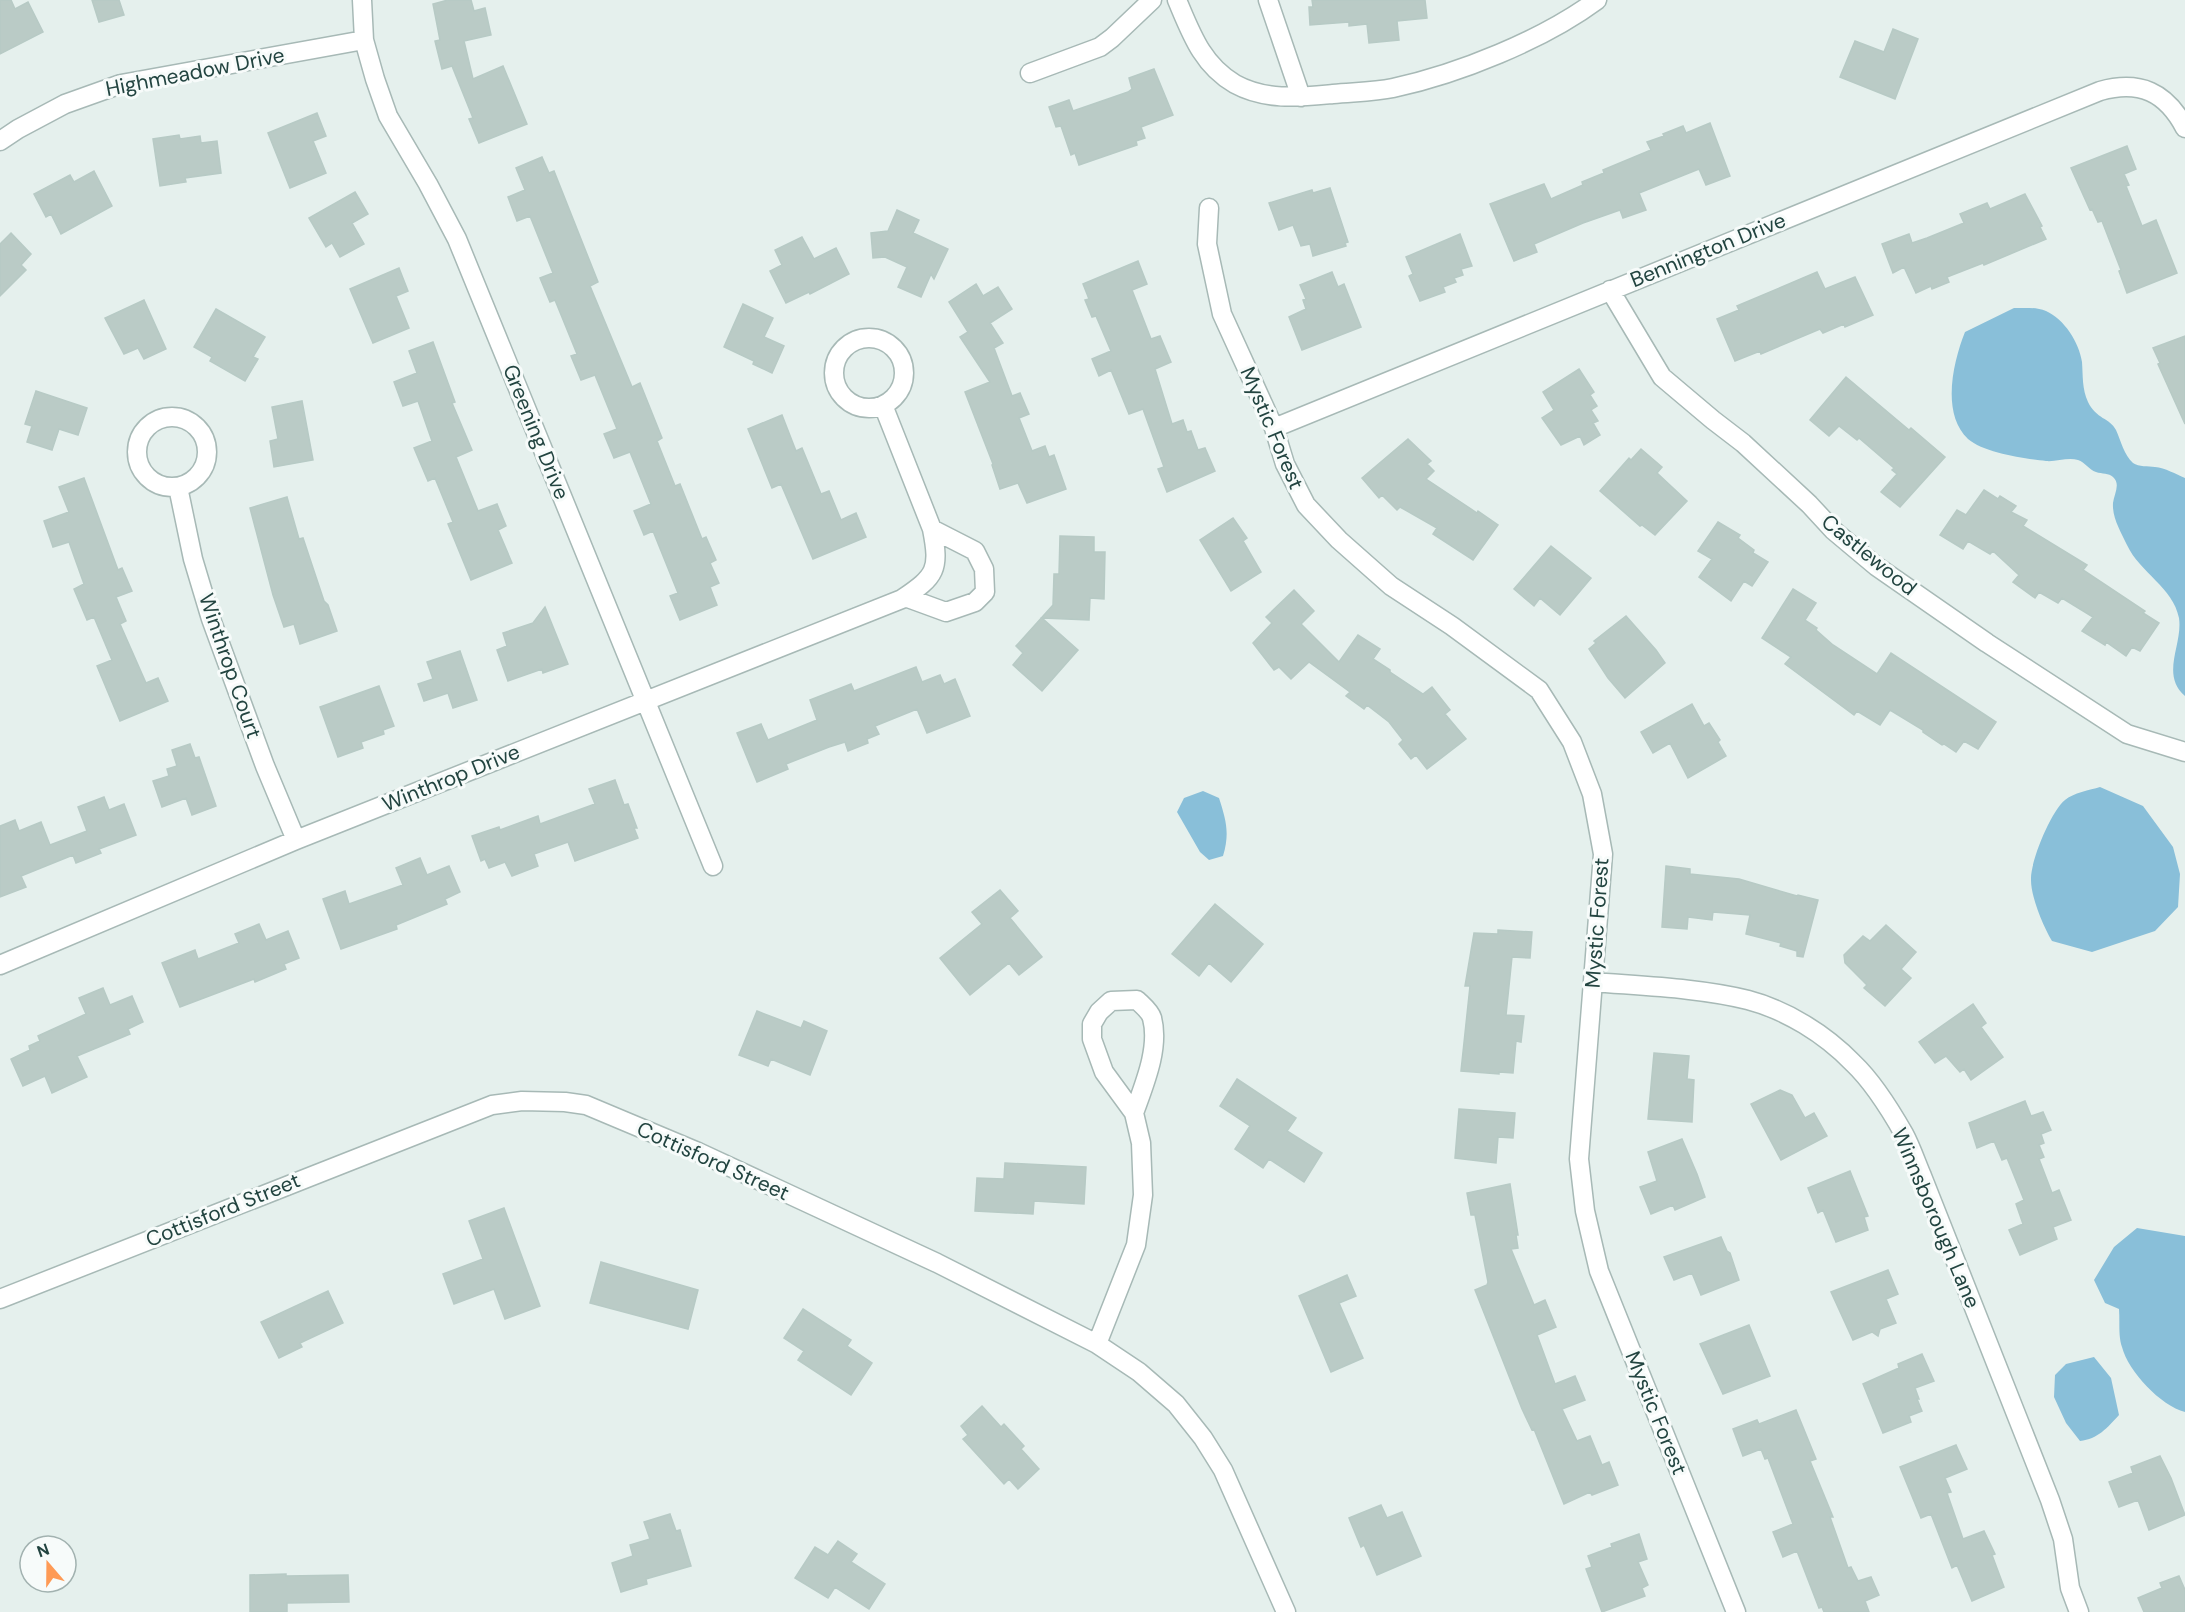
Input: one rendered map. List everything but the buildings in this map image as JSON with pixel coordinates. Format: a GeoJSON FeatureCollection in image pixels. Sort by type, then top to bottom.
{"type":"FeatureCollection","features":[{"type":"Feature","properties":{"kind":"street","name":"Greening Drive"},"geometry":{"type":"LineString","coordinates":[[362,0],[364,40],[388,116],[457,239],[712,866]]}},
{"type":"Feature","properties":{"kind":"street"},"geometry":{"type":"LineString","coordinates":[[1177,0],[1197,48],[1220,73],[1235,84],[1254,93],[1277,97],[1392,88],[1463,67],[1532,39],[1574,17],[1597,0]]}},
{"type":"Feature","properties":{"kind":"street"},"geometry":{"type":"LineString","coordinates":[[1268,0],[1300,97]]}},
{"type":"Feature","properties":{"kind":"street"},"geometry":{"type":"LineString","coordinates":[[1030,74],[1100,47],[1112,38],[1146,2]]}},
{"type":"Feature","properties":{"kind":"street","name":"Highmeadow Drive"},"geometry":{"type":"LineString","coordinates":[[0,141],[66,104],[121,84],[364,40]]}},
{"type":"Feature","properties":{"kind":"street","name":"Bennington Drive"},"geometry":{"type":"LineString","coordinates":[[1274,428],[2100,91],[2131,86],[2146,90],[2165,100],[2177,112],[2185,128]]}},
{"type":"Feature","properties":{"kind":"street","name":"Mystic Forest"},"geometry":{"type":"LineString","coordinates":[[1209,208],[1207,244],[1222,314],[1274,428],[1285,464],[1306,505],[1339,540],[1391,586],[1452,626],[1539,690],[1572,742],[1592,794],[1603,854],[1579,1159],[1585,1210],[1599,1271],[1736,1612]]}},
{"type":"Feature","properties":{"kind":"street","name":"Castlewood"},"geometry":{"type":"LineString","coordinates":[[1610,290],[1662,377],[1743,443],[1809,504],[1833,530],[1876,566],[1987,643],[2127,734],[2185,752]]}},
{"type":"Feature","properties":{"kind":"street"},"geometry":{"type":"LineString","coordinates":[[882,405],[932,529],[975,551],[984,569],[985,592],[975,602],[946,612],[905,597]]}},
{"type":"Feature","properties":{"kind":"street","name":"Winthrop Court"},"geometry":{"type":"LineString","coordinates":[[178,487],[194,559],[211,619],[265,766],[296,840]]}},
{"type":"Feature","properties":{"kind":"street","name":"Winthrop Drive"},"geometry":{"type":"LineString","coordinates":[[0,965],[296,840],[905,597],[923,585],[935,567],[936,549],[932,529]]}},
{"type":"Feature","properties":{"kind":"street","name":"Winnsborough Lane"},"geometry":{"type":"LineString","coordinates":[[1593,982],[1696,992],[1748,1000],[1787,1015],[1819,1035],[1854,1063],[1905,1135],[1922,1176],[2050,1500],[2063,1539],[2070,1588],[2079,1612]]}},
{"type":"Feature","properties":{"kind":"street"},"geometry":{"type":"LineString","coordinates":[[1097,1344],[1136,1245],[1143,1195],[1141,1143],[1134,1113],[1104,1072],[1092,1039],[1092,1024],[1099,1012],[1112,1001],[1126,999],[1137,1000],[1151,1016],[1154,1040],[1144,1087],[1134,1113]]}},
{"type":"Feature","properties":{"kind":"street","name":"Cottisford Street"},"geometry":{"type":"LineString","coordinates":[[0,1299],[492,1105],[522,1101],[586,1105],[698,1152],[937,1263],[1097,1344],[1139,1372],[1176,1404],[1203,1438],[1223,1470],[1287,1612]]}},
{"type":"Feature","properties":{"kind":"water"},"geometry":{"type":"Polygon","coordinates":[[[2014,308],[2034,308],[2046,311],[2065,325],[2078,347],[2088,402],[2095,412],[2116,430],[2125,452],[2133,463],[2163,469],[2185,478],[2185,696],[2174,678],[2173,669],[2179,628],[2176,607],[2127,545],[2115,519],[2113,503],[2117,483],[2113,477],[2098,473],[2078,460],[2046,461],[1994,452],[1968,439],[1954,416],[1952,387],[1957,358],[1965,332],[2014,308]]]}},
{"type":"Feature","properties":{"kind":"water"},"geometry":{"type":"Polygon","coordinates":[[[2100,787],[2143,806],[2173,847],[2180,874],[2178,907],[2155,931],[2092,952],[2052,941],[2038,911],[2031,880],[2038,850],[2059,806],[2072,795],[2100,787]]]}},
{"type":"Feature","properties":{"kind":"water"},"geometry":{"type":"Polygon","coordinates":[[[1203,791],[1219,798],[1226,827],[1223,856],[1209,860],[1200,852],[1177,812],[1184,798],[1203,791]]]}},
{"type":"Feature","properties":{"kind":"water"},"geometry":{"type":"Polygon","coordinates":[[[2137,1228],[2185,1236],[2185,1412],[2166,1403],[2138,1377],[2125,1356],[2121,1343],[2119,1309],[2105,1303],[2094,1280],[2114,1247],[2137,1228]]]}},
{"type":"Feature","properties":{"kind":"water"},"geometry":{"type":"Polygon","coordinates":[[[2094,1357],[2111,1378],[2119,1415],[2097,1435],[2080,1441],[2066,1423],[2054,1397],[2055,1375],[2066,1364],[2094,1357]]]}}]}
